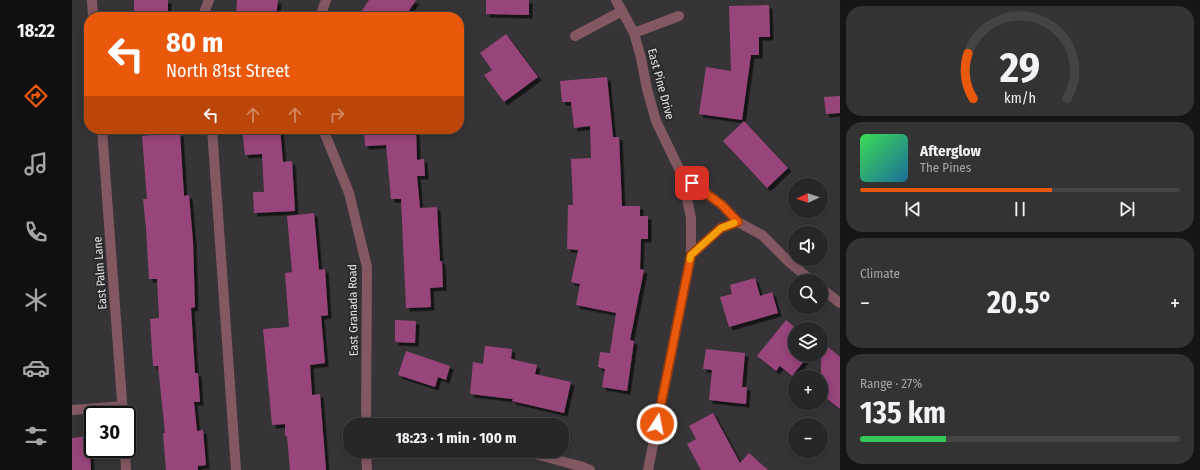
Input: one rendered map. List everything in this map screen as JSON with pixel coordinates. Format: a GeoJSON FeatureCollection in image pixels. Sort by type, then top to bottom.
{"type":"FeatureCollection","features":[{"type":"Feature","properties":{"kind":"street"},"geometry":{"type":"LineString","coordinates":[[92,0],[93,12]]}},
{"type":"Feature","properties":{"kind":"street"},"geometry":{"type":"LineString","coordinates":[[205,12],[208,0]]}},
{"type":"Feature","properties":{"kind":"street"},"geometry":{"type":"LineString","coordinates":[[322,12],[326,0]]}},
{"type":"Feature","properties":{"kind":"street","name":"East Pine Drive"},"geometry":{"type":"LineString","coordinates":[[616,0],[634,33],[656,121],[682,175],[691,218],[691,255],[648,470]]}},
{"type":"Feature","properties":{"kind":"street"},"geometry":{"type":"LineString","coordinates":[[575,36],[622,11]]}},
{"type":"Feature","properties":{"kind":"street"},"geometry":{"type":"LineString","coordinates":[[634,33],[679,16]]}},
{"type":"Feature","properties":{"kind":"street","name":"East Palm Lane"},"geometry":{"type":"LineString","coordinates":[[102,134],[123,406]]}},
{"type":"Feature","properties":{"kind":"street"},"geometry":{"type":"LineString","coordinates":[[212,134],[236,470]]}},
{"type":"Feature","properties":{"kind":"street","name":"East Granada Road"},"geometry":{"type":"LineString","coordinates":[[325,134],[349,193],[367,266],[366,418]]}},
{"type":"Feature","properties":{"kind":"street"},"geometry":{"type":"LineString","coordinates":[[682,175],[722,205],[738,222],[762,235],[804,274]]}},
{"type":"Feature","properties":{"kind":"street"},"geometry":{"type":"LineString","coordinates":[[691,255],[721,228],[738,222]]}},
{"type":"Feature","properties":{"kind":"street"},"geometry":{"type":"LineString","coordinates":[[828,294],[840,303]]}},
{"type":"Feature","properties":{"kind":"street"},"geometry":{"type":"LineString","coordinates":[[72,410],[84,410]]}},
{"type":"Feature","properties":{"kind":"street"},"geometry":{"type":"LineString","coordinates":[[125,458],[126,470]]}},
{"type":"Feature","properties":{"kind":"street"},"geometry":{"type":"LineString","coordinates":[[366,458],[367,470]]}},
{"type":"Feature","properties":{"kind":"street"},"geometry":{"type":"LineString","coordinates":[[550,458],[590,470]]}},
{"type":"Feature","properties":{"kind":"building"},"geometry":{"type":"Polygon","coordinates":[[[134,0],[168,0],[168,12],[134,12],[134,0]]]}},
{"type":"Feature","properties":{"kind":"building"},"geometry":{"type":"Polygon","coordinates":[[[237,0],[278,0],[277,12],[236,12],[237,0]]]}},
{"type":"Feature","properties":{"kind":"building"},"geometry":{"type":"Polygon","coordinates":[[[369,0],[416,0],[408,12],[361,12],[369,0]]]}},
{"type":"Feature","properties":{"kind":"building"},"geometry":{"type":"Polygon","coordinates":[[[486,0],[529,0],[529,15],[486,14],[486,0]]]}},
{"type":"Feature","properties":{"kind":"building"},"geometry":{"type":"Polygon","coordinates":[[[769,5],[770,37],[759,37],[759,55],[751,55],[742,120],[699,114],[706,67],[731,71],[729,6],[769,5]]]}},
{"type":"Feature","properties":{"kind":"building"},"geometry":{"type":"Polygon","coordinates":[[[506,34],[538,77],[504,102],[484,75],[492,70],[480,53],[506,34]]]}},
{"type":"Feature","properties":{"kind":"building"},"geometry":{"type":"Polygon","coordinates":[[[607,77],[613,137],[619,137],[622,206],[640,206],[640,216],[648,216],[648,239],[641,239],[640,269],[644,270],[630,340],[634,341],[627,391],[602,387],[605,369],[598,367],[600,352],[610,353],[616,313],[576,305],[580,284],[571,282],[578,250],[567,249],[568,205],[573,205],[571,159],[591,158],[590,126],[574,128],[571,102],[562,102],[560,81],[607,77]]]}},
{"type":"Feature","properties":{"kind":"building"},"geometry":{"type":"Polygon","coordinates":[[[840,96],[840,113],[826,114],[824,97],[840,96]]]}},
{"type":"Feature","properties":{"kind":"building"},"geometry":{"type":"Polygon","coordinates":[[[744,121],[788,168],[767,188],[723,141],[744,121]]]}},
{"type":"Feature","properties":{"kind":"building"},"geometry":{"type":"Polygon","coordinates":[[[180,134],[184,196],[189,195],[193,242],[195,307],[191,308],[195,373],[198,373],[200,402],[194,402],[197,431],[203,430],[206,465],[198,466],[198,470],[166,470],[163,433],[165,433],[158,366],[153,366],[150,319],[159,318],[157,279],[149,279],[143,199],[147,199],[142,136],[180,134]]]}},
{"type":"Feature","properties":{"kind":"building"},"geometry":{"type":"Polygon","coordinates":[[[243,134],[280,134],[283,162],[292,161],[295,211],[254,213],[253,192],[264,192],[262,154],[245,155],[243,134]]]}},
{"type":"Feature","properties":{"kind":"building"},"geometry":{"type":"Polygon","coordinates":[[[364,134],[416,134],[417,160],[424,159],[425,176],[417,176],[420,208],[437,207],[440,261],[442,261],[443,287],[430,288],[431,307],[406,308],[401,199],[391,199],[386,145],[365,146],[364,134]]]}},
{"type":"Feature","properties":{"kind":"building"},"geometry":{"type":"Polygon","coordinates":[[[314,213],[319,270],[325,269],[328,315],[321,316],[325,363],[310,365],[312,395],[320,394],[326,470],[290,470],[287,436],[285,436],[285,424],[272,425],[263,329],[289,327],[285,273],[292,272],[287,216],[314,213]]]}},
{"type":"Feature","properties":{"kind":"building"},"geometry":{"type":"Polygon","coordinates":[[[755,278],[760,296],[772,292],[778,313],[729,327],[720,297],[732,294],[730,285],[755,278]]]}},
{"type":"Feature","properties":{"kind":"building"},"geometry":{"type":"Polygon","coordinates":[[[395,320],[416,321],[415,343],[395,342],[395,320]]]}},
{"type":"Feature","properties":{"kind":"building"},"geometry":{"type":"Polygon","coordinates":[[[786,320],[788,322],[788,362],[803,362],[797,370],[788,370],[788,373],[780,366],[776,371],[757,356],[786,320]]]}},
{"type":"Feature","properties":{"kind":"building"},"geometry":{"type":"Polygon","coordinates":[[[485,346],[512,349],[511,359],[537,365],[535,374],[571,382],[564,413],[512,401],[513,399],[470,394],[473,362],[483,364],[485,346]]]}},
{"type":"Feature","properties":{"kind":"building"},"geometry":{"type":"Polygon","coordinates":[[[828,347],[840,357],[840,409],[828,400],[828,370],[821,370],[821,362],[828,362],[828,347]]]}},
{"type":"Feature","properties":{"kind":"building"},"geometry":{"type":"Polygon","coordinates":[[[706,349],[745,353],[742,387],[747,387],[746,404],[709,400],[712,370],[703,369],[706,349]]]}},
{"type":"Feature","properties":{"kind":"building"},"geometry":{"type":"Polygon","coordinates":[[[406,351],[450,366],[446,380],[438,377],[435,387],[398,375],[406,351]]]}},
{"type":"Feature","properties":{"kind":"building"},"geometry":{"type":"Polygon","coordinates":[[[713,413],[740,463],[749,453],[768,470],[701,470],[687,444],[696,439],[689,426],[713,413]]]}},
{"type":"Feature","properties":{"kind":"building"},"geometry":{"type":"Polygon","coordinates":[[[84,437],[84,458],[90,458],[91,470],[72,470],[72,438],[84,437]]]}},
{"type":"Feature","properties":{"kind":"slow traffic"},"geometry":{"type":"LineString","coordinates":[[690,259],[691,255],[721,228],[734,223]]}},
{"type":"Feature","properties":{"kind":"route"},"geometry":{"type":"LineString","coordinates":[[657,424],[691,255],[721,228],[738,222],[722,205],[692,183]]}}]}
